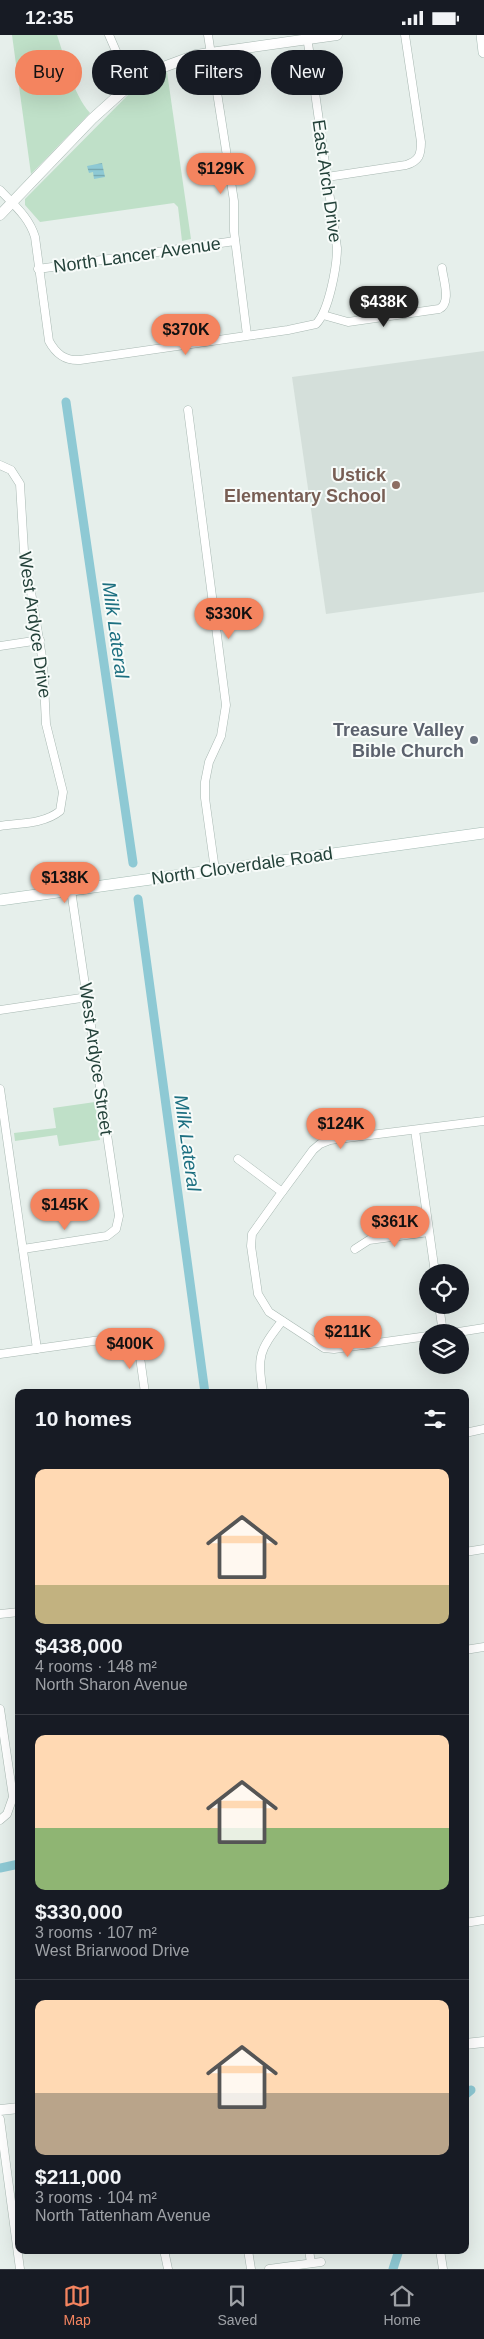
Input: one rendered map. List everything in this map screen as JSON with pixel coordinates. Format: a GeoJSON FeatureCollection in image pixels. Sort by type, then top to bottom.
{"type":"FeatureCollection","features":[{"type":"Feature","properties":{"kind":"main road"},"geometry":{"type":"LineString","coordinates":[[482,35],[484,52]]}},
{"type":"Feature","properties":{"kind":"main road","name":"North Cloverdale Road"},"geometry":{"type":"LineString","coordinates":[[0,900],[484,833]]}},
{"type":"Feature","properties":{"kind":"street"},"geometry":{"type":"LineString","coordinates":[[109,35],[115,50]]}},
{"type":"Feature","properties":{"kind":"street"},"geometry":{"type":"LineString","coordinates":[[208,35],[210,50]]}},
{"type":"Feature","properties":{"kind":"street"},"geometry":{"type":"LineString","coordinates":[[228,50],[307,37],[337,35]]}},
{"type":"Feature","properties":{"kind":"street"},"geometry":{"type":"LineString","coordinates":[[327,177],[406,165],[414,163],[419,158],[421,142],[405,35]]}},
{"type":"Feature","properties":{"kind":"street","name":"East Arch Drive"},"geometry":{"type":"LineString","coordinates":[[247,335],[310,327],[316,324],[323,315],[337,263],[337,248],[307,37]]}},
{"type":"Feature","properties":{"kind":"street"},"geometry":{"type":"LineString","coordinates":[[0,215],[92,119],[119,95]]}},
{"type":"Feature","properties":{"kind":"street"},"geometry":{"type":"LineString","coordinates":[[0,191],[13,202],[31,224],[35,237],[49,341],[58,354],[66,359],[80,360],[247,335],[235,241],[234,201],[217,95]]}},
{"type":"Feature","properties":{"kind":"street","name":"North Lancer Avenue"},"geometry":{"type":"LineString","coordinates":[[38,269],[235,241]]}},
{"type":"Feature","properties":{"kind":"street"},"geometry":{"type":"LineString","coordinates":[[323,315],[348,322],[443,307],[446,302],[442,268]]}},
{"type":"Feature","properties":{"kind":"street"},"geometry":{"type":"LineString","coordinates":[[188,410],[226,705],[221,736],[209,762],[206,782],[205,798],[214,870]]}},
{"type":"Feature","properties":{"kind":"street","name":"West Ardyce Drive"},"geometry":{"type":"LineString","coordinates":[[0,465],[12,469],[20,484],[24,551],[40,641],[48,738],[63,792],[60,811],[45,820],[0,826]]}},
{"type":"Feature","properties":{"kind":"street"},"geometry":{"type":"LineString","coordinates":[[0,646],[40,641]]}},
{"type":"Feature","properties":{"kind":"street","name":"West Ardyce Street"},"geometry":{"type":"LineString","coordinates":[[23,1249],[107,1236],[116,1229],[119,1216],[71,890]]}},
{"type":"Feature","properties":{"kind":"street"},"geometry":{"type":"LineString","coordinates":[[0,1010],[88,997]]}},
{"type":"Feature","properties":{"kind":"street"},"geometry":{"type":"LineString","coordinates":[[0,1089],[5,1157],[23,1249],[37,1349]]}},
{"type":"Feature","properties":{"kind":"street"},"geometry":{"type":"LineString","coordinates":[[419,1337],[334,1349],[324,1348],[269,1312],[258,1294],[251,1246],[252,1234],[320,1144],[330,1140],[484,1121]]}},
{"type":"Feature","properties":{"kind":"street"},"geometry":{"type":"LineString","coordinates":[[415,1130],[434,1264]]}},
{"type":"Feature","properties":{"kind":"street"},"geometry":{"type":"LineString","coordinates":[[238,1159],[282,1192]]}},
{"type":"Feature","properties":{"kind":"street"},"geometry":{"type":"LineString","coordinates":[[355,1249],[369,1241],[429,1232]]}},
{"type":"Feature","properties":{"kind":"street"},"geometry":{"type":"LineString","coordinates":[[262,1389],[260,1372],[261,1350],[282,1321]]}},
{"type":"Feature","properties":{"kind":"street"},"geometry":{"type":"LineString","coordinates":[[469,1330],[484,1328]]}},
{"type":"Feature","properties":{"kind":"street"},"geometry":{"type":"LineString","coordinates":[[0,1354],[122,1337],[133,1340],[139,1350],[144,1389]]}},
{"type":"Feature","properties":{"kind":"street"},"geometry":{"type":"LineString","coordinates":[[469,1432],[484,1429]]}},
{"type":"Feature","properties":{"kind":"street"},"geometry":{"type":"LineString","coordinates":[[469,1551],[484,1549]]}},
{"type":"Feature","properties":{"kind":"street"},"geometry":{"type":"LineString","coordinates":[[0,1614],[15,1612]]}},
{"type":"Feature","properties":{"kind":"street"},"geometry":{"type":"LineString","coordinates":[[469,1649],[484,1647]]}},
{"type":"Feature","properties":{"kind":"street"},"geometry":{"type":"LineString","coordinates":[[0,1709],[13,1797],[7,1814],[0,1820]]}},
{"type":"Feature","properties":{"kind":"street"},"geometry":{"type":"LineString","coordinates":[[469,1922],[484,1920]]}},
{"type":"Feature","properties":{"kind":"street"},"geometry":{"type":"LineString","coordinates":[[469,2044],[484,2042]]}},
{"type":"Feature","properties":{"kind":"street"},"geometry":{"type":"LineString","coordinates":[[0,2110],[15,2108]]}},
{"type":"Feature","properties":{"kind":"street"},"geometry":{"type":"LineString","coordinates":[[0,2119],[15,2232]]}},
{"type":"Feature","properties":{"kind":"street"},"geometry":{"type":"LineString","coordinates":[[18,2254],[20,2269]]}},
{"type":"Feature","properties":{"kind":"street"},"geometry":{"type":"LineString","coordinates":[[165,2254],[168,2269]]}},
{"type":"Feature","properties":{"kind":"street"},"geometry":{"type":"LineString","coordinates":[[249,2254],[251,2269]]}},
{"type":"Feature","properties":{"kind":"street"},"geometry":{"type":"LineString","coordinates":[[310,2254],[311,2263]]}},
{"type":"Feature","properties":{"kind":"street"},"geometry":{"type":"LineString","coordinates":[[441,2254],[443,2269]]}},
{"type":"Feature","properties":{"kind":"street"},"geometry":{"type":"LineString","coordinates":[[269,2269],[321,2262]]}},
{"type":"Feature","properties":{"kind":"shaded area","name":"Ustick Elementary School"},"geometry":{"type":"Polygon","coordinates":[[[484,351],[484,592],[326,614],[292,377],[484,351]]]}},
{"type":"Feature","properties":{"kind":"green space"},"geometry":{"type":"Polygon","coordinates":[[[12,35],[57,35],[62,50],[15,50],[15,57],[12,35]]]}},
{"type":"Feature","properties":{"kind":"green space"},"geometry":{"type":"Polygon","coordinates":[[[166,73],[191,239],[182,241],[178,207],[174,203],[40,222],[25,205],[25,199],[128,95],[166,95],[166,73]]]}},
{"type":"Feature","properties":{"kind":"green space"},"geometry":{"type":"Polygon","coordinates":[[[20,95],[78,95],[90,113],[31,174],[20,95]]]}},
{"type":"Feature","properties":{"kind":"green space"},"geometry":{"type":"Polygon","coordinates":[[[95,1102],[100,1140],[59,1146],[57,1135],[15,1141],[14,1133],[56,1128],[53,1108],[95,1102]]]}},
{"type":"Feature","properties":{"kind":"water"},"geometry":{"type":"Polygon","coordinates":[[[102,163],[105,177],[94,179],[93,172],[89,173],[87,166],[102,163]]]}},
{"type":"Feature","properties":{"kind":"waterway","name":"Milk Lateral"},"geometry":{"type":"LineString","coordinates":[[66,402],[133,863]]}},
{"type":"Feature","properties":{"kind":"waterway","name":"Milk Lateral"},"geometry":{"type":"LineString","coordinates":[[138,899],[204,1389]]}},
{"type":"Feature","properties":{"kind":"waterway","name":"Milk Lateral"},"geometry":{"type":"LineString","coordinates":[[0,1868],[15,1865]]}},
{"type":"Feature","properties":{"kind":"waterway"},"geometry":{"type":"LineString","coordinates":[[393,2269],[398,2254]]}},
{"type":"Feature","properties":{"kind":"place","name":"Ustick Elementary School"},"geometry":{"type":"Point","coordinates":[396,485]}},
{"type":"Feature","properties":{"kind":"place","name":"Treasure Valley Bible Church"},"geometry":{"type":"Point","coordinates":[474,740]}}]}
